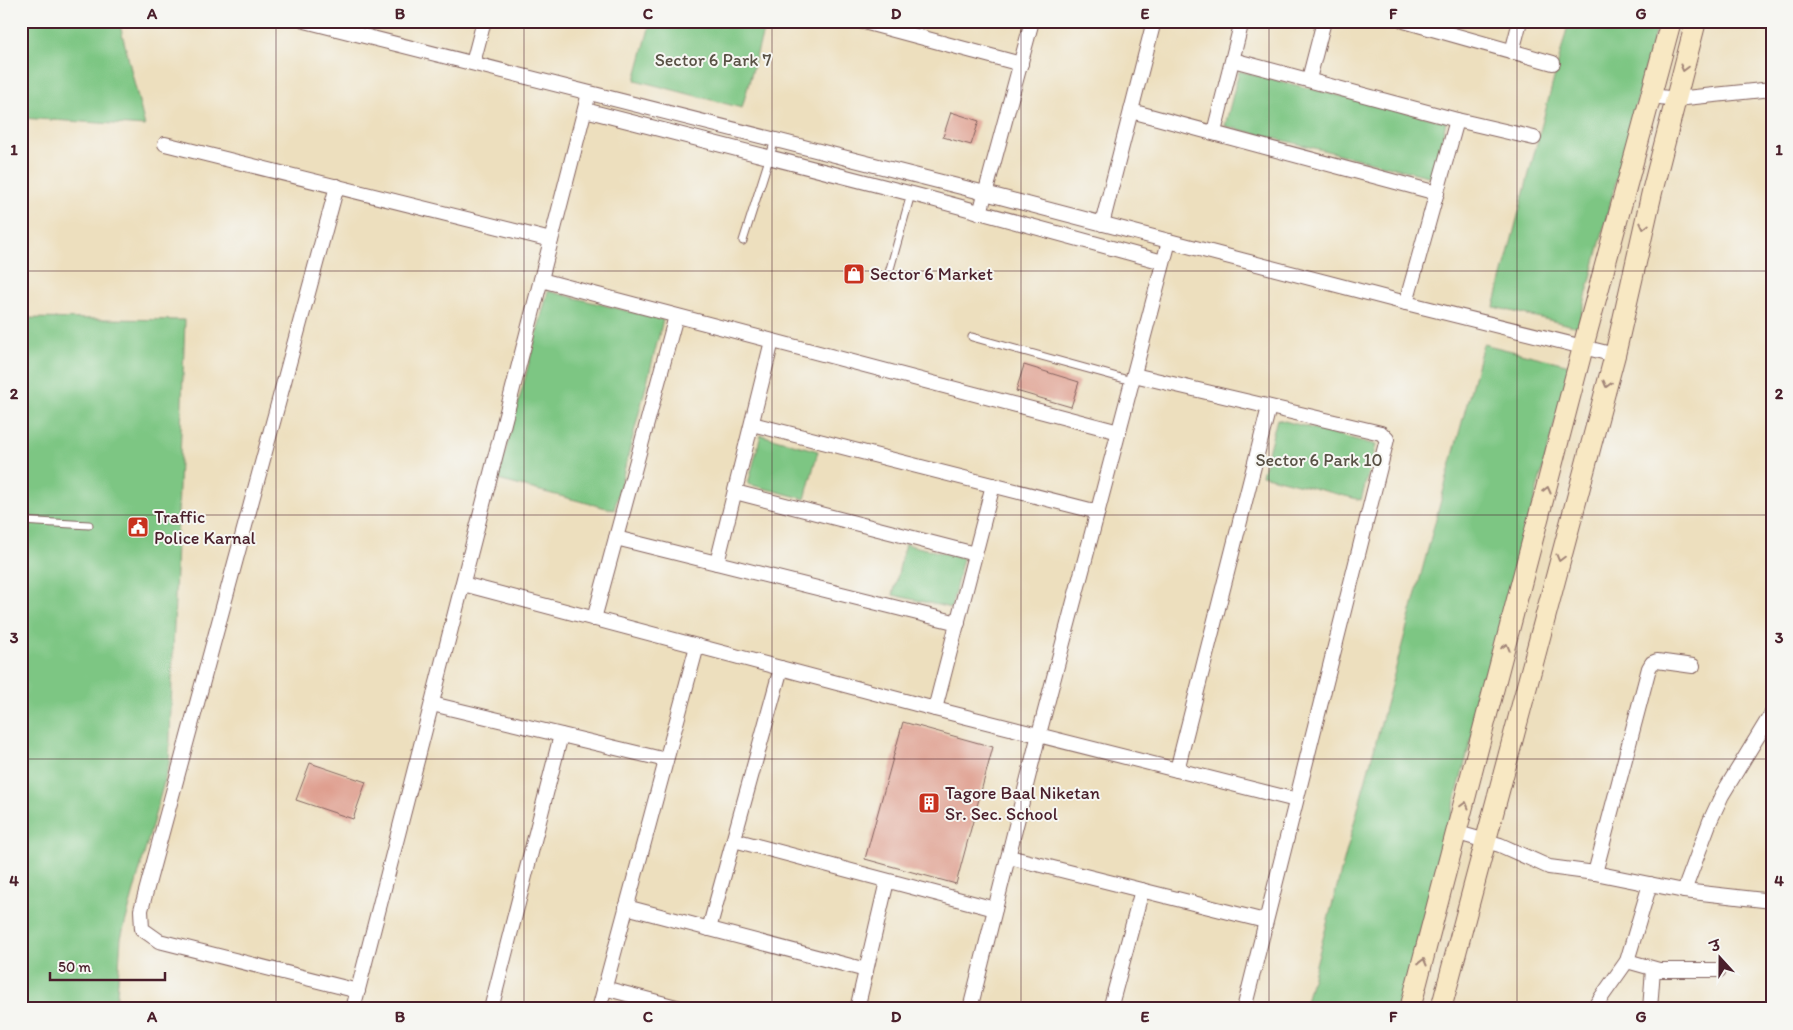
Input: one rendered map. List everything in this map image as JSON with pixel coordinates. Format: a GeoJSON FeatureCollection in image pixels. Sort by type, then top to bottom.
{"type":"FeatureCollection","features":[{"type":"Feature","properties":{"kind":"street"},"geometry":{"type":"LineString","coordinates":[[305,21],[362,28],[473,63],[985,192],[1406,303],[1583,348],[1614,354]]}},
{"type":"Feature","properties":{"kind":"street"},"geometry":{"type":"LineString","coordinates":[[473,63],[484,21]]}},
{"type":"Feature","properties":{"kind":"street"},"geometry":{"type":"LineString","coordinates":[[860,21],[894,26],[1020,64]]}},
{"type":"Feature","properties":{"kind":"street"},"geometry":{"type":"LineString","coordinates":[[980,213],[1032,21]]}},
{"type":"Feature","properties":{"kind":"street"},"geometry":{"type":"LineString","coordinates":[[1102,224],[1154,21]]}},
{"type":"Feature","properties":{"kind":"street"},"geometry":{"type":"LineString","coordinates":[[1214,132],[1242,21]]}},
{"type":"Feature","properties":{"kind":"street"},"geometry":{"type":"LineString","coordinates":[[1309,79],[1324,21]]}},
{"type":"Feature","properties":{"kind":"street"},"geometry":{"type":"LineString","coordinates":[[1404,21],[1448,27],[1512,52],[1553,63]]}},
{"type":"Feature","properties":{"kind":"street"},"geometry":{"type":"LineString","coordinates":[[1512,52],[1520,21]]}},
{"type":"Feature","properties":{"kind":"street"},"geometry":{"type":"LineString","coordinates":[[1410,1009],[1458,833],[1583,348],[1671,21]]}},
{"type":"Feature","properties":{"kind":"street"},"geometry":{"type":"LineString","coordinates":[[1441,1009],[1614,354],[1696,21]]}},
{"type":"Feature","properties":{"kind":"street"},"geometry":{"type":"LineString","coordinates":[[1233,60],[1457,120],[1534,138]]}},
{"type":"Feature","properties":{"kind":"street"},"geometry":{"type":"LineString","coordinates":[[1652,96],[1676,98],[1772,89]]}},
{"type":"Feature","properties":{"kind":"street"},"geometry":{"type":"LineString","coordinates":[[353,1009],[590,93]]}},
{"type":"Feature","properties":{"kind":"street"},"geometry":{"type":"LineString","coordinates":[[585,110],[911,194],[1163,262]]}},
{"type":"Feature","properties":{"kind":"street"},"geometry":{"type":"LineString","coordinates":[[1131,111],[1437,193]]}},
{"type":"Feature","properties":{"kind":"street"},"geometry":{"type":"LineString","coordinates":[[1406,303],[1457,120]]}},
{"type":"Feature","properties":{"kind":"street"},"geometry":{"type":"LineString","coordinates":[[165,144],[552,240]]}},
{"type":"Feature","properties":{"kind":"street"},"geometry":{"type":"LineString","coordinates":[[337,186],[140,910],[142,929],[158,941],[358,991]]}},
{"type":"Feature","properties":{"kind":"street"},"geometry":{"type":"LineString","coordinates":[[970,1009],[1039,734],[1169,241]]}},
{"type":"Feature","properties":{"kind":"street"},"geometry":{"type":"LineString","coordinates":[[541,280],[1119,432]]}},
{"type":"Feature","properties":{"kind":"street"},"geometry":{"type":"LineString","coordinates":[[594,619],[676,316]]}},
{"type":"Feature","properties":{"kind":"street"},"geometry":{"type":"LineString","coordinates":[[717,563],[772,341]]}},
{"type":"Feature","properties":{"kind":"street"},"geometry":{"type":"LineString","coordinates":[[1133,378],[1381,433],[1387,439],[1244,1009]]}},
{"type":"Feature","properties":{"kind":"street"},"geometry":{"type":"LineString","coordinates":[[1177,770],[1269,407]]}},
{"type":"Feature","properties":{"kind":"street"},"geometry":{"type":"LineString","coordinates":[[752,424],[1098,512]]}},
{"type":"Feature","properties":{"kind":"street"},"geometry":{"type":"LineString","coordinates":[[936,709],[993,485]]}},
{"type":"Feature","properties":{"kind":"street"},"geometry":{"type":"LineString","coordinates":[[735,492],[976,554]]}},
{"type":"Feature","properties":{"kind":"street"},"geometry":{"type":"LineString","coordinates":[[616,538],[958,623]]}},
{"type":"Feature","properties":{"kind":"street"},"geometry":{"type":"LineString","coordinates":[[463,584],[936,709],[1296,800]]}},
{"type":"Feature","properties":{"kind":"street"},"geometry":{"type":"LineString","coordinates":[[599,1009],[697,646]]}},
{"type":"Feature","properties":{"kind":"street"},"geometry":{"type":"LineString","coordinates":[[1595,873],[1652,663],[1657,661],[1693,666]]}},
{"type":"Feature","properties":{"kind":"street"},"geometry":{"type":"LineString","coordinates":[[709,929],[781,668]]}},
{"type":"Feature","properties":{"kind":"street"},"geometry":{"type":"LineString","coordinates":[[432,704],[666,760]]}},
{"type":"Feature","properties":{"kind":"street"},"geometry":{"type":"LineString","coordinates":[[1684,891],[1710,821],[1722,795],[1772,713]]}},
{"type":"Feature","properties":{"kind":"street"},"geometry":{"type":"LineString","coordinates":[[491,1009],[561,735]]}},
{"type":"Feature","properties":{"kind":"street"},"geometry":{"type":"LineString","coordinates":[[1458,833],[1514,850],[1549,867],[1595,873],[1684,891],[1772,901]]}},
{"type":"Feature","properties":{"kind":"street"},"geometry":{"type":"LineString","coordinates":[[734,840],[996,909]]}},
{"type":"Feature","properties":{"kind":"street"},"geometry":{"type":"LineString","coordinates":[[1009,857],[1265,921]]}},
{"type":"Feature","properties":{"kind":"street"},"geometry":{"type":"LineString","coordinates":[[857,1009],[888,881]]}},
{"type":"Feature","properties":{"kind":"street"},"geometry":{"type":"LineString","coordinates":[[1593,1009],[1627,961],[1650,884]]}},
{"type":"Feature","properties":{"kind":"street"},"geometry":{"type":"LineString","coordinates":[[1110,1009],[1142,890]]}},
{"type":"Feature","properties":{"kind":"street"},"geometry":{"type":"LineString","coordinates":[[626,907],[866,970]]}},
{"type":"Feature","properties":{"kind":"street"},"geometry":{"type":"LineString","coordinates":[[1627,961],[1653,969],[1719,970]]}},
{"type":"Feature","properties":{"kind":"street"},"geometry":{"type":"LineString","coordinates":[[1650,1009],[1653,969]]}},
{"type":"Feature","properties":{"kind":"street"},"geometry":{"type":"LineString","coordinates":[[604,988],[684,1009]]}},
{"type":"Feature","properties":{"kind":"lane"},"geometry":{"type":"LineString","coordinates":[[742,241],[775,140]]}},
{"type":"Feature","properties":{"kind":"lane"},"geometry":{"type":"LineString","coordinates":[[888,276],[911,194]]}},
{"type":"Feature","properties":{"kind":"lane"},"geometry":{"type":"LineString","coordinates":[[972,337],[1133,378]]}},
{"type":"Feature","properties":{"kind":"lane"},"geometry":{"type":"LineString","coordinates":[[21,521],[89,525]]}},
{"type":"Feature","properties":{"kind":"green space"},"geometry":{"type":"Polygon","coordinates":[[[21,21],[119,21],[145,126],[21,118],[21,21]]]}},
{"type":"Feature","properties":{"kind":"green space","name":"Sector 6 Park 7"},"geometry":{"type":"Polygon","coordinates":[[[651,21],[766,21],[742,108],[635,80],[651,21]]]}},
{"type":"Feature","properties":{"kind":"green space"},"geometry":{"type":"Polygon","coordinates":[[[1569,21],[1658,21],[1578,327],[1494,307],[1569,21]]]}},
{"type":"Feature","properties":{"kind":"green space"},"geometry":{"type":"Polygon","coordinates":[[[1239,71],[1446,122],[1432,177],[1225,126],[1239,71]]]}},
{"type":"Feature","properties":{"kind":"green space"},"geometry":{"type":"Polygon","coordinates":[[[548,291],[663,320],[614,510],[498,480],[548,291]]]}},
{"type":"Feature","properties":{"kind":"green space"},"geometry":{"type":"Polygon","coordinates":[[[21,318],[185,320],[169,764],[121,938],[116,1009],[21,1009],[21,318]]]}},
{"type":"Feature","properties":{"kind":"green space"},"geometry":{"type":"Polygon","coordinates":[[[1483,344],[1570,365],[1400,1009],[1304,1009],[1483,344]]]}},
{"type":"Feature","properties":{"kind":"green space","name":"Sector 6 Park 10"},"geometry":{"type":"Polygon","coordinates":[[[1277,419],[1376,445],[1361,500],[1262,475],[1277,419]]]}},
{"type":"Feature","properties":{"kind":"green space"},"geometry":{"type":"Polygon","coordinates":[[[761,435],[818,451],[805,499],[748,484],[761,435]]]}},
{"type":"Feature","properties":{"kind":"green space"},"geometry":{"type":"Polygon","coordinates":[[[905,544],[963,558],[951,608],[893,595],[905,544]]]}},
{"type":"Feature","properties":{"kind":"building"},"geometry":{"type":"Polygon","coordinates":[[[951,112],[979,121],[971,145],[943,137],[951,112]]]}},
{"type":"Feature","properties":{"kind":"building"},"geometry":{"type":"Polygon","coordinates":[[[1024,365],[1079,382],[1071,407],[1016,391],[1024,365]]]}},
{"type":"Feature","properties":{"kind":"building","name":"Tagore Baal Niketan Sr. Sec. School"},"geometry":{"type":"Polygon","coordinates":[[[903,722],[993,747],[956,884],[865,859],[903,722]]]}},
{"type":"Feature","properties":{"kind":"building"},"geometry":{"type":"Polygon","coordinates":[[[310,763],[366,782],[353,819],[296,800],[310,763]]]}},
{"type":"Feature","properties":{"kind":"place","name":"Sector 6 Market"},"geometry":{"type":"Point","coordinates":[854,274]}},
{"type":"Feature","properties":{"kind":"place","name":"Traffic Police Karnal"},"geometry":{"type":"Point","coordinates":[138,527]}},
{"type":"Feature","properties":{"kind":"place","name":"Tagore Baal Niketan Sr. Sec. School"},"geometry":{"type":"Point","coordinates":[929,803]}}]}
